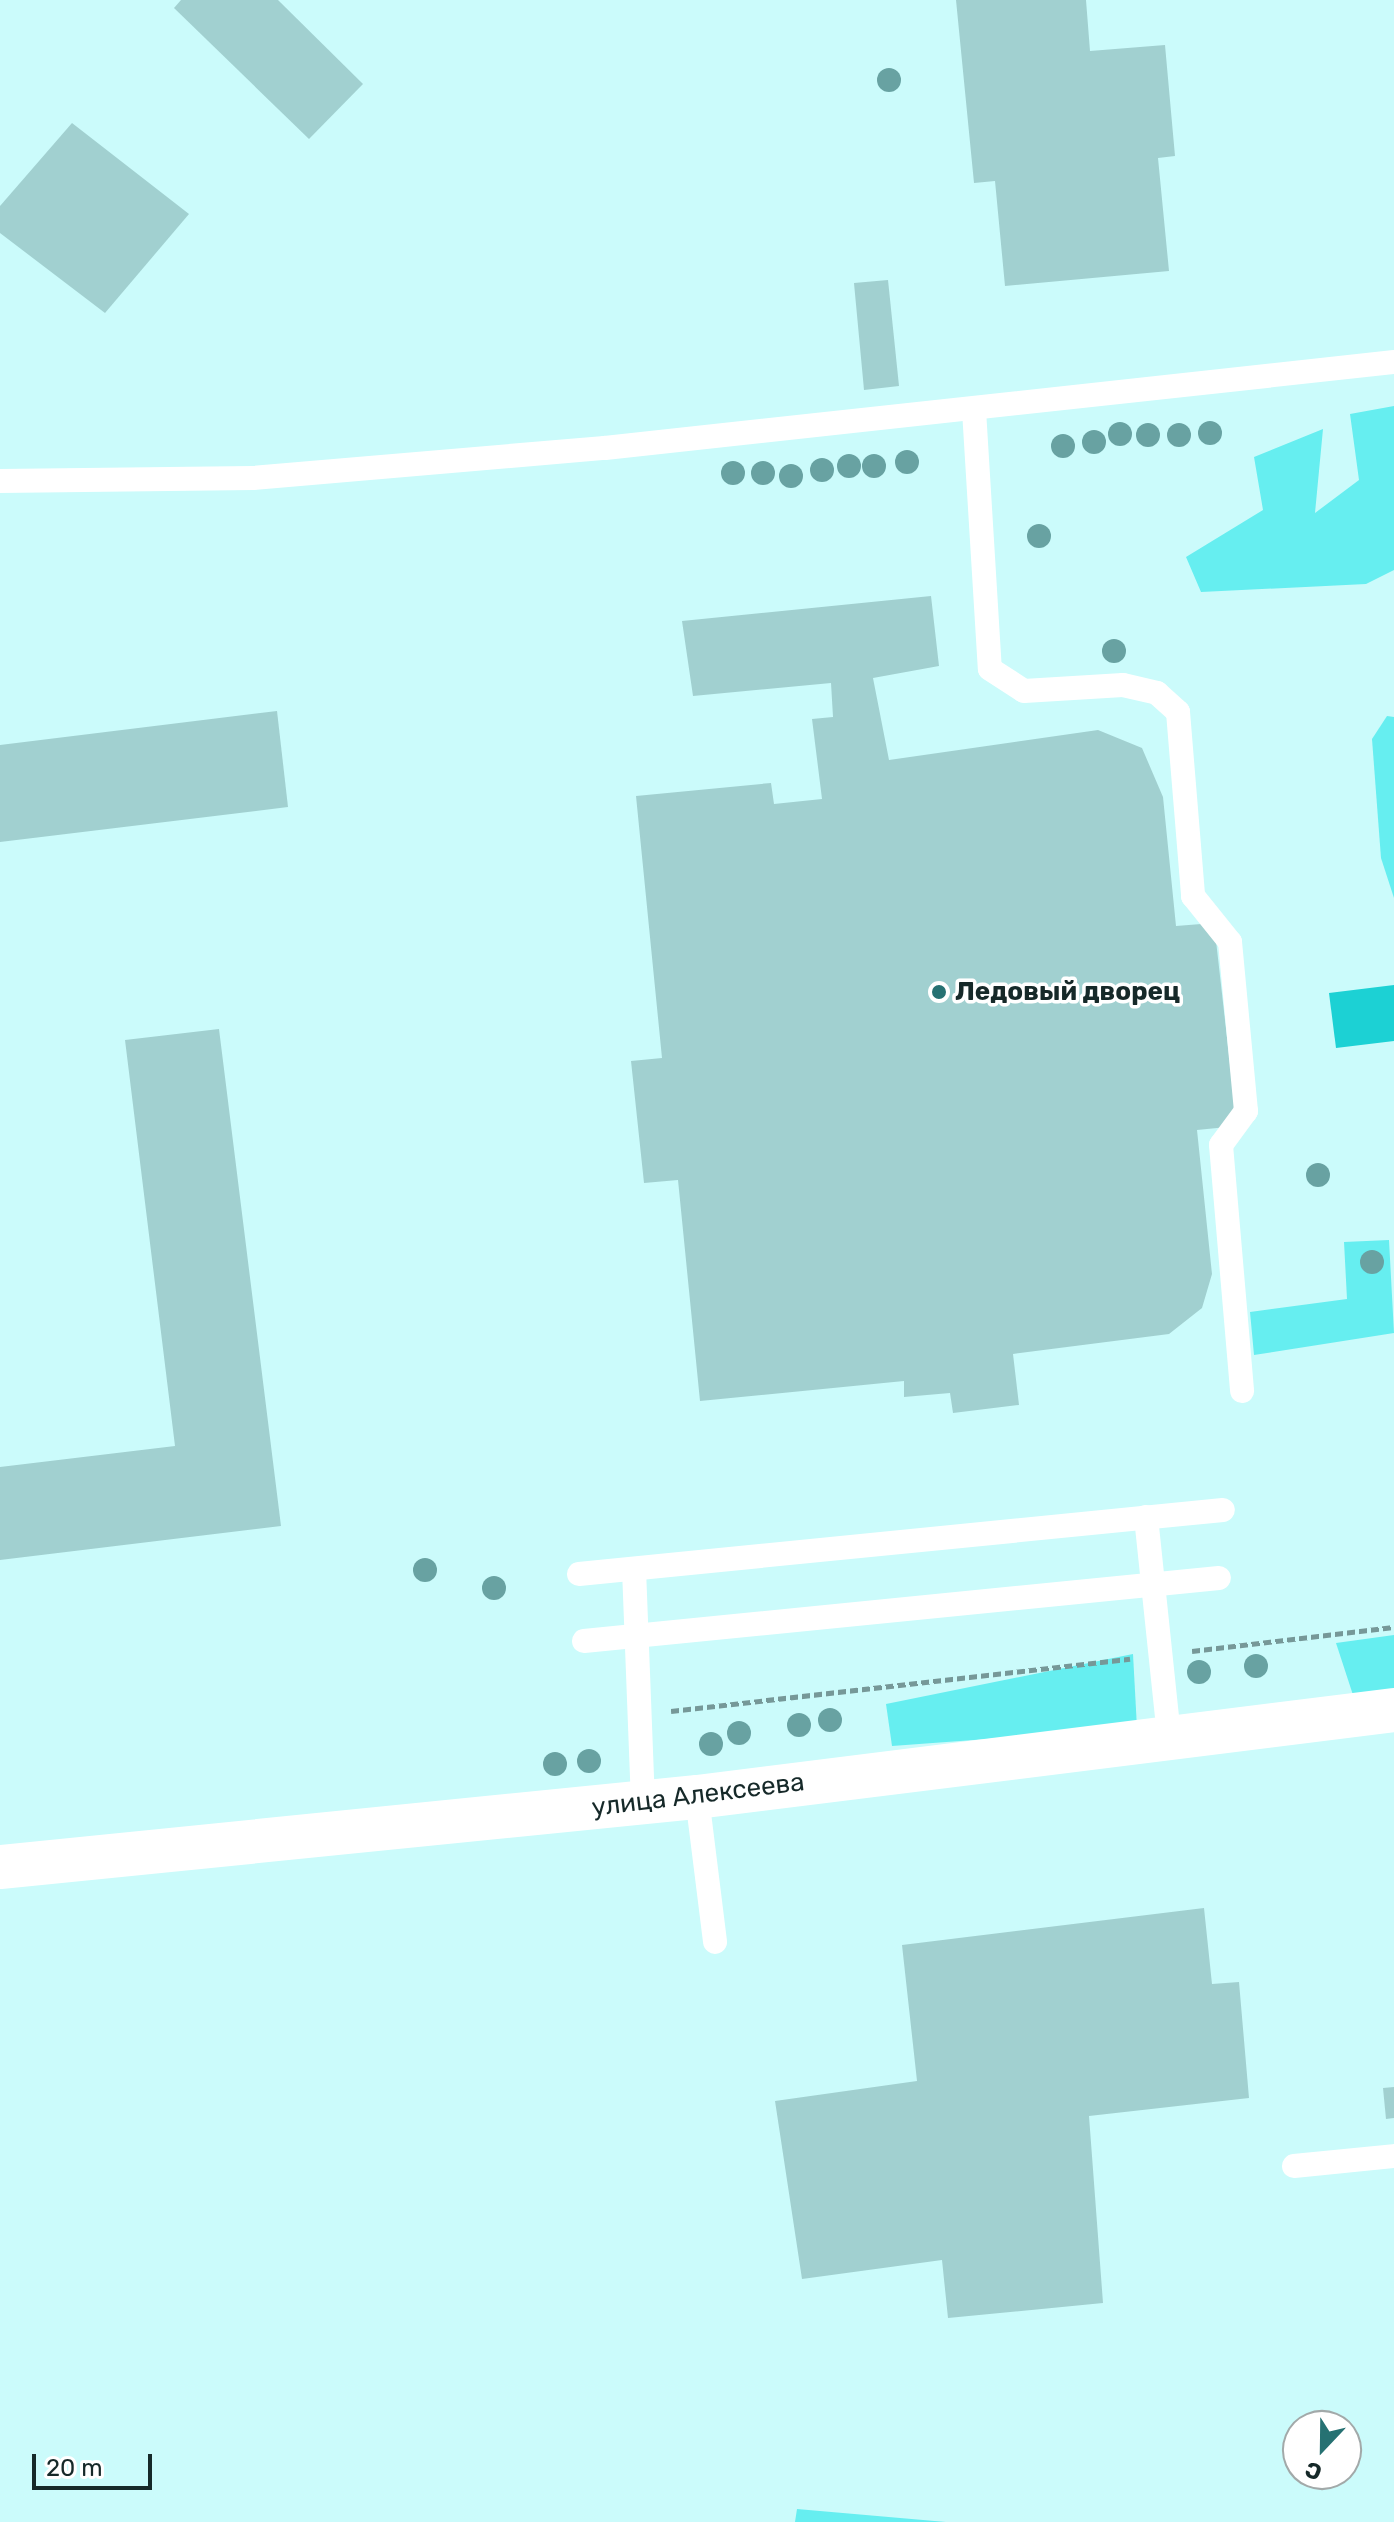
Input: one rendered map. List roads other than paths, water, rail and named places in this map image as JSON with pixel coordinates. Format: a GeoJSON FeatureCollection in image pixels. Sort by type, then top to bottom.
{"type":"FeatureCollection","features":[{"type":"Feature","properties":{"kind":"street","name":"улица Алексеева"},"geometry":{"type":"LineString","coordinates":[[0,1867],[697,1797],[1394,1710]]}},
{"type":"Feature","properties":{"kind":"lane"},"geometry":{"type":"LineString","coordinates":[[0,481],[253,478],[974,410],[1394,362]]}},
{"type":"Feature","properties":{"kind":"lane"},"geometry":{"type":"LineString","coordinates":[[974,410],[990,669],[1024,691],[1123,685],[1157,693],[1178,712],[1193,896],[1230,942],[1246,1111],[1221,1145],[1242,1391]]}},
{"type":"Feature","properties":{"kind":"lane"},"geometry":{"type":"LineString","coordinates":[[579,1574],[1223,1510]]}},
{"type":"Feature","properties":{"kind":"lane"},"geometry":{"type":"LineString","coordinates":[[1146,1517],[1169,1737]]}},
{"type":"Feature","properties":{"kind":"lane"},"geometry":{"type":"LineString","coordinates":[[634,1569],[641,1635],[638,1715],[643,1803]]}},
{"type":"Feature","properties":{"kind":"lane"},"geometry":{"type":"LineString","coordinates":[[584,1641],[1219,1578]]}},
{"type":"Feature","properties":{"kind":"lane"},"geometry":{"type":"LineString","coordinates":[[697,1797],[715,1942]]}},
{"type":"Feature","properties":{"kind":"lane"},"geometry":{"type":"LineString","coordinates":[[1294,2166],[1394,2156]]}},
{"type":"Feature","properties":{"kind":"place","name":"Ледовый дворец"},"geometry":{"type":"Point","coordinates":[939,992]}}]}
